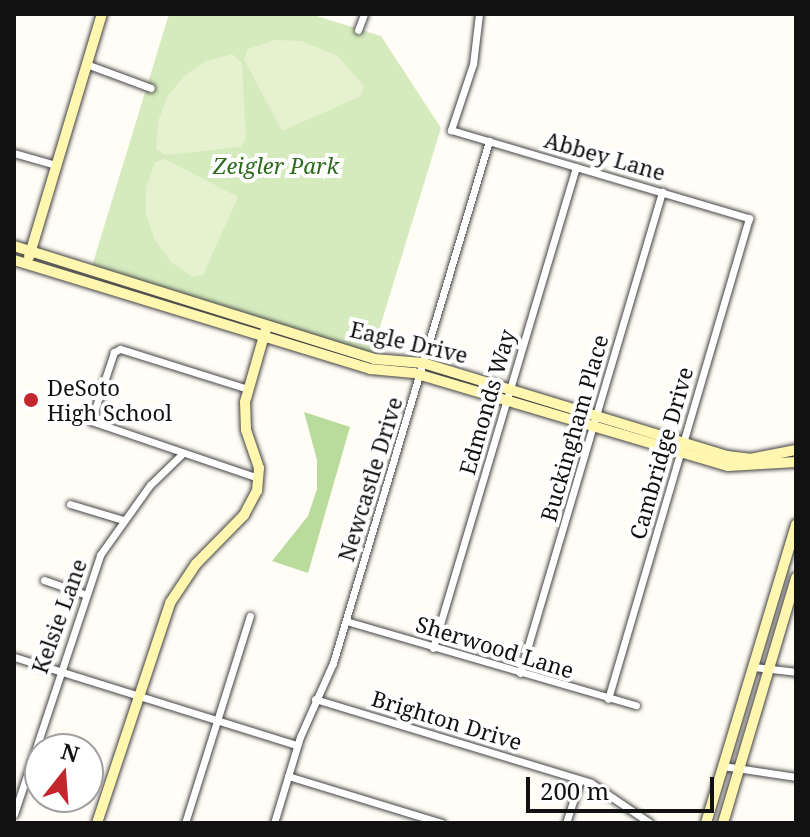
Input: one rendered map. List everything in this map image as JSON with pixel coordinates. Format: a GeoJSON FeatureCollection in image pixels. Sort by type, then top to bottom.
{"type":"FeatureCollection","features":[{"type":"Feature","properties":{"kind":"street"},"geometry":{"type":"LineString","coordinates":[[27,264],[102,14]]}},
{"type":"Feature","properties":{"kind":"street"},"geometry":{"type":"LineString","coordinates":[[358,30],[364,14]]}},
{"type":"Feature","properties":{"kind":"street","name":"Abbey Lane"},"geometry":{"type":"LineString","coordinates":[[479,14],[473,64],[451,130],[749,218]]}},
{"type":"Feature","properties":{"kind":"street"},"geometry":{"type":"LineString","coordinates":[[86,64],[151,88]]}},
{"type":"Feature","properties":{"kind":"street","name":"Newcastle Drive"},"geometry":{"type":"LineString","coordinates":[[274,823],[297,745],[346,621],[489,141]]}},
{"type":"Feature","properties":{"kind":"street"},"geometry":{"type":"LineString","coordinates":[[14,153],[56,165]]}},
{"type":"Feature","properties":{"kind":"street","name":"Edmonds Way"},"geometry":{"type":"LineString","coordinates":[[433,648],[576,167]]}},
{"type":"Feature","properties":{"kind":"street","name":"Buckingham Place"},"geometry":{"type":"LineString","coordinates":[[520,673],[662,192]]}},
{"type":"Feature","properties":{"kind":"street","name":"Cambridge Drive"},"geometry":{"type":"LineString","coordinates":[[608,699],[749,218]]}},
{"type":"Feature","properties":{"kind":"street","name":"Eagle Drive"},"geometry":{"type":"LineString","coordinates":[[14,246],[241,315],[266,329]]}},
{"type":"Feature","properties":{"kind":"street","name":"Eagle Drive"},"geometry":{"type":"LineString","coordinates":[[14,260],[178,309],[266,329],[372,364],[507,401],[596,421],[681,446],[739,468],[796,462]]}},
{"type":"Feature","properties":{"kind":"street"},"geometry":{"type":"LineString","coordinates":[[94,285],[98,272]]}},
{"type":"Feature","properties":{"kind":"street"},"geometry":{"type":"LineString","coordinates":[[178,309],[238,321],[241,315]]}},
{"type":"Feature","properties":{"kind":"street"},"geometry":{"type":"LineString","coordinates":[[97,823],[136,694],[170,603],[196,564],[244,515],[258,478],[246,430],[248,389],[266,329]]}},
{"type":"Feature","properties":{"kind":"street"},"geometry":{"type":"LineString","coordinates":[[248,389],[128,350],[114,352],[93,425],[258,478]]}},
{"type":"Feature","properties":{"kind":"street","name":"Eagle Drive"},"geometry":{"type":"LineString","coordinates":[[372,364],[423,363],[510,389],[596,421]]}},
{"type":"Feature","properties":{"kind":"street","name":"Eagle Drive"},"geometry":{"type":"LineString","coordinates":[[681,446],[739,458],[796,450]]}},
{"type":"Feature","properties":{"kind":"street","name":"Kelsie Lane"},"geometry":{"type":"LineString","coordinates":[[14,814],[84,594],[123,520],[182,454]]}},
{"type":"Feature","properties":{"kind":"street"},"geometry":{"type":"LineString","coordinates":[[70,504],[123,520]]}},
{"type":"Feature","properties":{"kind":"street"},"geometry":{"type":"LineString","coordinates":[[706,823],[753,667],[790,563],[796,524]]}},
{"type":"Feature","properties":{"kind":"street"},"geometry":{"type":"LineString","coordinates":[[723,823],[796,578]]}},
{"type":"Feature","properties":{"kind":"street"},"geometry":{"type":"LineString","coordinates":[[44,580],[84,594]]}},
{"type":"Feature","properties":{"kind":"street"},"geometry":{"type":"LineString","coordinates":[[185,823],[250,616]]}},
{"type":"Feature","properties":{"kind":"street","name":"Sherwood Lane"},"geometry":{"type":"LineString","coordinates":[[346,621],[636,705]]}},
{"type":"Feature","properties":{"kind":"street"},"geometry":{"type":"LineString","coordinates":[[14,657],[297,745]]}},
{"type":"Feature","properties":{"kind":"street"},"geometry":{"type":"LineString","coordinates":[[753,667],[796,672]]}},
{"type":"Feature","properties":{"kind":"street","name":"Brighton Drive"},"geometry":{"type":"LineString","coordinates":[[315,699],[605,788],[650,823]]}},
{"type":"Feature","properties":{"kind":"street"},"geometry":{"type":"LineString","coordinates":[[723,766],[739,771],[796,777]]}},
{"type":"Feature","properties":{"kind":"street"},"geometry":{"type":"LineString","coordinates":[[288,776],[442,823]]}},
{"type":"Feature","properties":{"kind":"street"},"geometry":{"type":"LineString","coordinates":[[566,823],[580,780]]}},
{"type":"Feature","properties":{"kind":"green space","name":"Zeigler Park"},"geometry":{"type":"Polygon","coordinates":[[[169,14],[310,14],[381,36],[441,128],[372,353],[92,266],[169,14]]]}},
{"type":"Feature","properties":{"kind":"green space"},"geometry":{"type":"Polygon","coordinates":[[[275,40],[302,41],[338,56],[364,86],[361,96],[282,131],[244,59],[248,49],[275,40]]]}},
{"type":"Feature","properties":{"kind":"green space"},"geometry":{"type":"Polygon","coordinates":[[[232,54],[242,63],[246,139],[240,147],[165,155],[156,149],[158,122],[167,97],[184,76],[206,61],[232,54]]]}},
{"type":"Feature","properties":{"kind":"green space"},"geometry":{"type":"Polygon","coordinates":[[[165,159],[238,197],[203,275],[193,277],[171,262],[155,240],[146,215],[146,188],[155,162],[165,159]]]}},
{"type":"Feature","properties":{"kind":"green space"},"geometry":{"type":"Polygon","coordinates":[[[304,412],[350,427],[308,573],[272,561],[308,516],[317,489],[317,460],[304,412]]]}},
{"type":"Feature","properties":{"kind":"place","name":"DeSoto High School"},"geometry":{"type":"Point","coordinates":[31,400]}}]}
